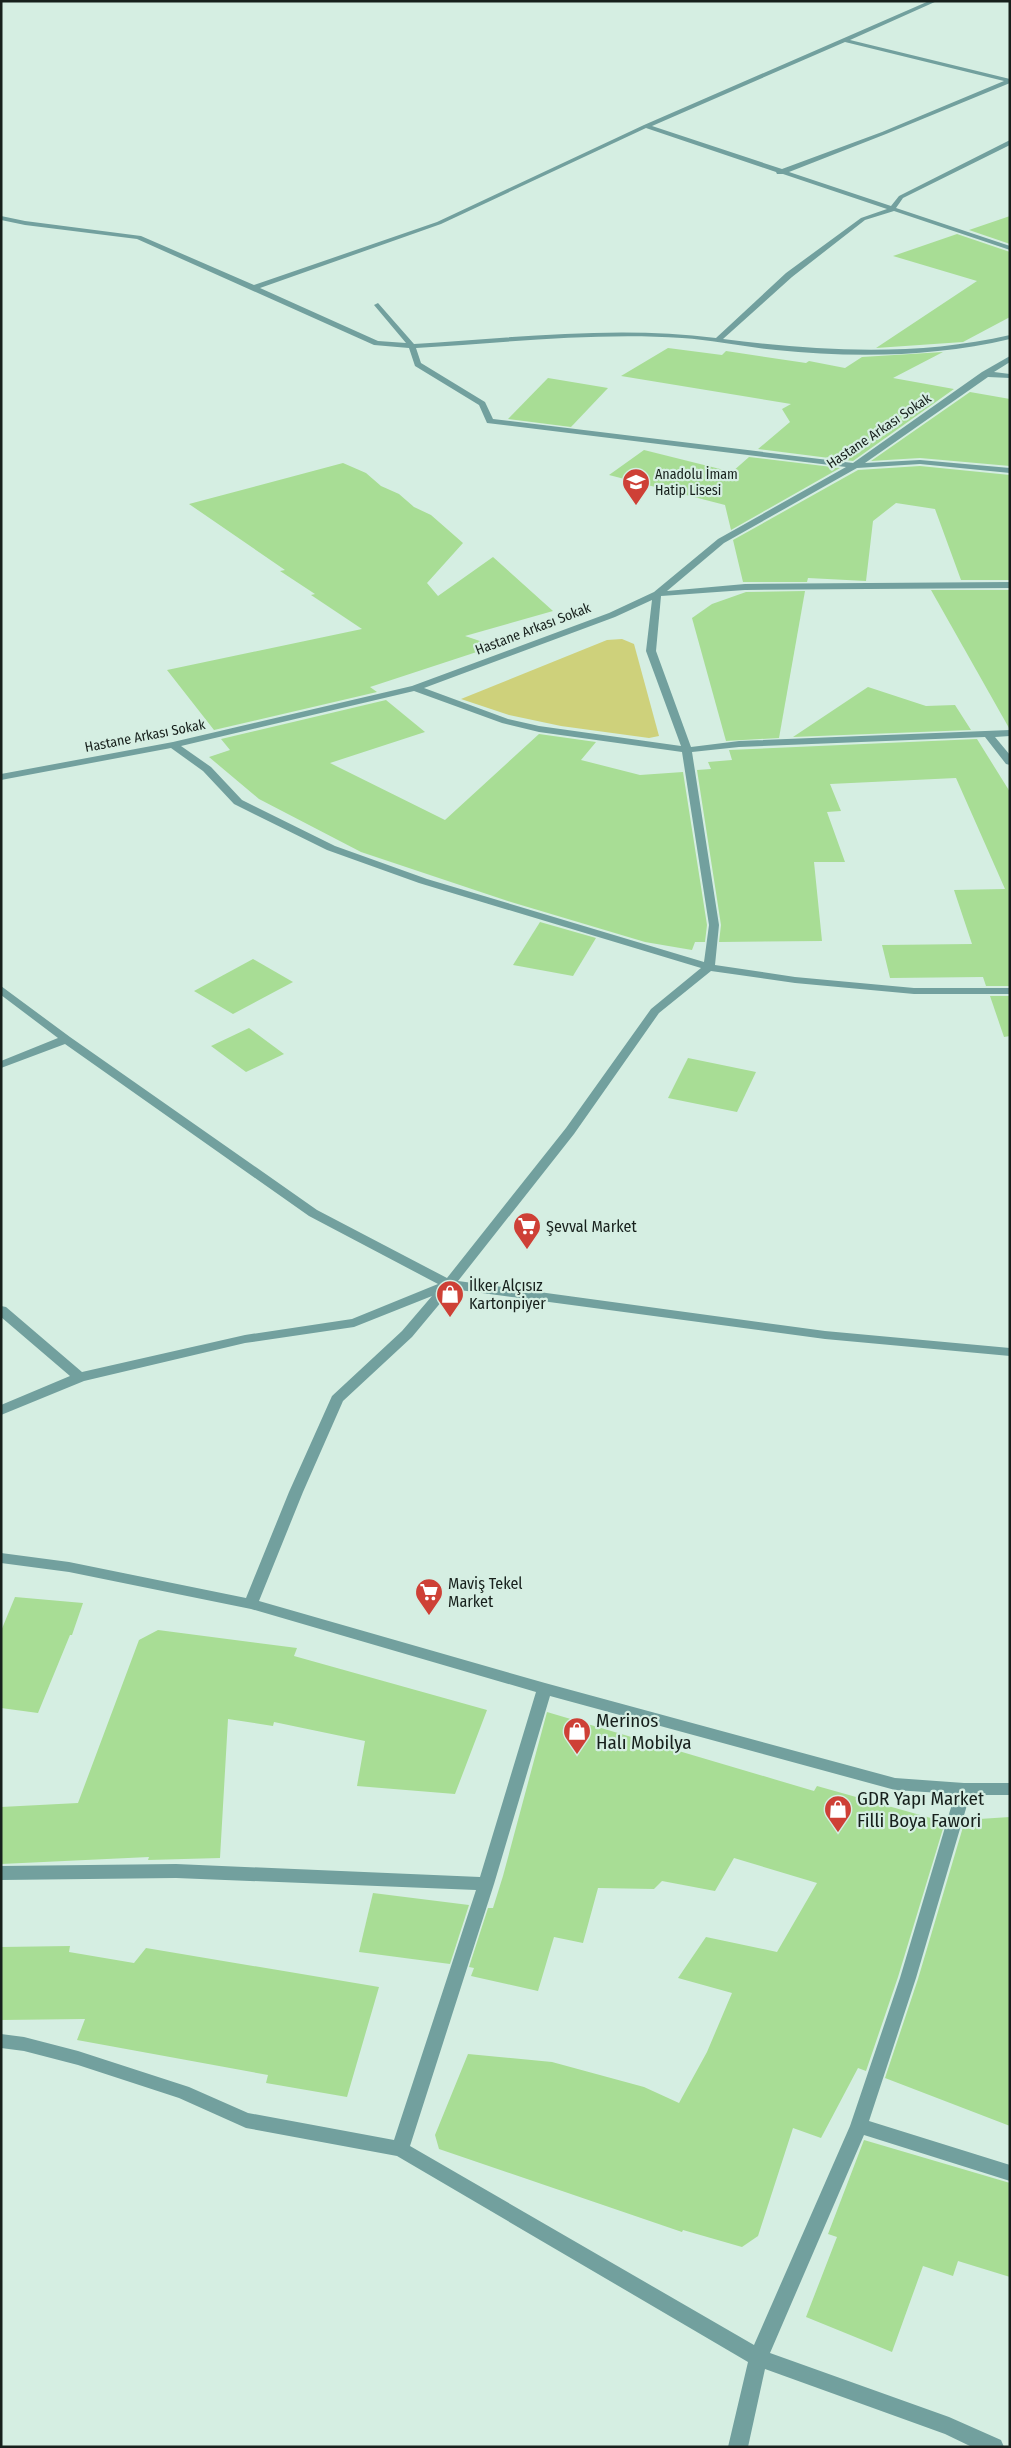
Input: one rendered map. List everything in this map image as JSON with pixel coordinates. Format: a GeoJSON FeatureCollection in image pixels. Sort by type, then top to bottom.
{"type":"FeatureCollection","features":[{"type":"Feature","properties":{"kind":"street"},"geometry":{"type":"LineString","coordinates":[[253,288],[439,222],[646,126],[934,1]]}},
{"type":"Feature","properties":{"kind":"street"},"geometry":{"type":"LineString","coordinates":[[779,172],[884,133],[1010,81],[844,40]]}},
{"type":"Feature","properties":{"kind":"street"},"geometry":{"type":"LineString","coordinates":[[646,126],[891,210],[1010,248]]}},
{"type":"Feature","properties":{"kind":"street"},"geometry":{"type":"LineString","coordinates":[[718,340],[789,275],[863,219],[891,210],[901,197],[1010,142]]}},
{"type":"Feature","properties":{"kind":"street"},"geometry":{"type":"LineString","coordinates":[[1,218],[25,223],[140,237],[377,343],[412,346],[628,334],[683,336],[836,354],[902,352],[980,344],[1010,337]]}},
{"type":"Feature","properties":{"kind":"street"},"geometry":{"type":"LineString","coordinates":[[378,305],[412,346],[418,364],[482,404],[490,421],[855,466],[920,462],[1010,471]]}},
{"type":"Feature","properties":{"kind":"street","name":"Hastane Arkası Sokak"},"geometry":{"type":"LineString","coordinates":[[1,777],[173,746],[415,688],[612,614],[657,594],[721,541],[855,466],[1010,358]]}},
{"type":"Feature","properties":{"kind":"street"},"geometry":{"type":"LineString","coordinates":[[985,374],[1010,376]]}},
{"type":"Feature","properties":{"kind":"street"},"geometry":{"type":"LineString","coordinates":[[251,1604],[296,1492],[337,1399],[407,1334],[449,1284],[570,1131],[655,1011],[709,967],[714,926],[687,750],[651,651],[657,594],[745,587],[1010,586]]}},
{"type":"Feature","properties":{"kind":"street"},"geometry":{"type":"LineString","coordinates":[[415,688],[514,723],[580,736],[687,750],[738,744],[1010,733]]}},
{"type":"Feature","properties":{"kind":"street"},"geometry":{"type":"LineString","coordinates":[[989,735],[1010,762]]}},
{"type":"Feature","properties":{"kind":"street"},"geometry":{"type":"LineString","coordinates":[[173,746],[207,769],[238,802],[331,848],[423,881],[709,967],[795,980],[914,991],[1010,991]]}},
{"type":"Feature","properties":{"kind":"street"},"geometry":{"type":"LineString","coordinates":[[1,989],[66,1039],[313,1212],[449,1284],[825,1335],[1010,1352]]}},
{"type":"Feature","properties":{"kind":"street"},"geometry":{"type":"LineString","coordinates":[[1,1065],[66,1039]]}},
{"type":"Feature","properties":{"kind":"street"},"geometry":{"type":"LineString","coordinates":[[1,1410],[80,1377],[245,1339],[354,1323],[449,1284]]}},
{"type":"Feature","properties":{"kind":"street"},"geometry":{"type":"LineString","coordinates":[[1,1310],[80,1377]]}},
{"type":"Feature","properties":{"kind":"street"},"geometry":{"type":"LineString","coordinates":[[1,1558],[78,1569],[251,1604],[545,1689],[895,1784],[964,1789],[1010,1789]]}},
{"type":"Feature","properties":{"kind":"street"},"geometry":{"type":"LineString","coordinates":[[400,2150],[486,1884],[545,1689]]}},
{"type":"Feature","properties":{"kind":"street"},"geometry":{"type":"LineString","coordinates":[[738,2447],[758,2358],[860,2126],[908,1978],[964,1789]]}},
{"type":"Feature","properties":{"kind":"street"},"geometry":{"type":"LineString","coordinates":[[1,1873],[176,1871],[486,1884]]}},
{"type":"Feature","properties":{"kind":"street"},"geometry":{"type":"LineString","coordinates":[[1,2041],[24,2044],[78,2058],[183,2092],[246,2120],[400,2150],[758,2358],[949,2426],[994,2447]]}},
{"type":"Feature","properties":{"kind":"street"},"geometry":{"type":"LineString","coordinates":[[860,2126],[1010,2173]]}},
{"type":"Feature","properties":{"kind":"green space"},"geometry":{"type":"Polygon","coordinates":[[[622,639],[634,644],[659,736],[649,738],[561,726],[509,715],[461,699],[607,640],[622,639]]]}},
{"type":"Feature","properties":{"kind":"building"},"geometry":{"type":"Polygon","coordinates":[[[1010,216],[1010,244],[969,230],[1010,216]]]}},
{"type":"Feature","properties":{"kind":"building"},"geometry":{"type":"Polygon","coordinates":[[[957,234],[1010,252],[1010,317],[963,342],[876,348],[977,281],[893,256],[957,234]]]}},
{"type":"Feature","properties":{"kind":"building"},"geometry":{"type":"Polygon","coordinates":[[[668,348],[722,355],[726,351],[806,363],[809,361],[845,368],[862,357],[943,352],[893,378],[954,389],[853,461],[758,449],[790,422],[782,409],[791,404],[621,376],[668,348]]]}},
{"type":"Feature","properties":{"kind":"building"},"geometry":{"type":"Polygon","coordinates":[[[548,378],[608,388],[571,427],[508,419],[548,378]]]}},
{"type":"Feature","properties":{"kind":"building"},"geometry":{"type":"Polygon","coordinates":[[[970,392],[1010,399],[1010,466],[920,458],[871,461],[970,392]]]}},
{"type":"Feature","properties":{"kind":"building"},"geometry":{"type":"Polygon","coordinates":[[[644,450],[732,472],[749,457],[840,468],[731,530],[725,505],[609,475],[644,450]]]}},
{"type":"Feature","properties":{"kind":"building"},"geometry":{"type":"Polygon","coordinates":[[[343,463],[366,473],[381,486],[399,494],[414,507],[431,515],[463,543],[427,583],[438,596],[493,557],[553,611],[465,636],[495,646],[370,687],[377,692],[214,730],[167,670],[362,629],[311,595],[315,594],[280,571],[285,570],[189,504],[343,463]]]}},
{"type":"Feature","properties":{"kind":"building"},"geometry":{"type":"Polygon","coordinates":[[[920,466],[1010,475],[1010,580],[961,580],[935,509],[896,503],[873,521],[866,581],[808,578],[807,582],[743,582],[733,540],[858,470],[920,466]]]}},
{"type":"Feature","properties":{"kind":"building"},"geometry":{"type":"Polygon","coordinates":[[[931,590],[1010,590],[1010,728],[1009,728],[931,590]]]}},
{"type":"Feature","properties":{"kind":"building"},"geometry":{"type":"Polygon","coordinates":[[[805,591],[779,738],[726,741],[692,618],[712,604],[746,592],[805,591]]]}},
{"type":"Feature","properties":{"kind":"building"},"geometry":{"type":"Polygon","coordinates":[[[868,687],[926,706],[955,705],[971,730],[793,737],[868,687]]]}},
{"type":"Feature","properties":{"kind":"building"},"geometry":{"type":"Polygon","coordinates":[[[386,700],[425,732],[330,763],[445,820],[539,734],[596,742],[581,760],[640,775],[683,772],[707,925],[705,942],[695,942],[692,950],[645,942],[511,902],[361,852],[259,799],[209,757],[230,750],[221,739],[386,700]]]}},
{"type":"Feature","properties":{"kind":"building"},"geometry":{"type":"Polygon","coordinates":[[[977,739],[1010,792],[1010,986],[986,986],[983,977],[890,978],[882,945],[972,944],[954,890],[1005,889],[956,778],[830,784],[841,811],[827,812],[845,862],[814,862],[822,941],[719,942],[721,925],[697,770],[711,769],[708,762],[732,760],[729,750],[977,739]]]}},
{"type":"Feature","properties":{"kind":"building"},"geometry":{"type":"Polygon","coordinates":[[[540,922],[596,938],[573,976],[513,965],[540,922]]]}},
{"type":"Feature","properties":{"kind":"building"},"geometry":{"type":"Polygon","coordinates":[[[253,959],[293,982],[233,1014],[194,991],[253,959]]]}},
{"type":"Feature","properties":{"kind":"building"},"geometry":{"type":"Polygon","coordinates":[[[990,996],[1010,996],[1010,1036],[1004,1037],[990,996]]]}},
{"type":"Feature","properties":{"kind":"building"},"geometry":{"type":"Polygon","coordinates":[[[249,1028],[284,1054],[246,1072],[211,1046],[249,1028]]]}},
{"type":"Feature","properties":{"kind":"building"},"geometry":{"type":"Polygon","coordinates":[[[688,1058],[756,1072],[737,1112],[668,1098],[688,1058]]]}},
{"type":"Feature","properties":{"kind":"building"},"geometry":{"type":"Polygon","coordinates":[[[15,1597],[83,1603],[72,1635],[70,1635],[38,1713],[1,1708],[1,1631],[15,1597]]]}},
{"type":"Feature","properties":{"kind":"building"},"geometry":{"type":"Polygon","coordinates":[[[158,1630],[297,1648],[294,1656],[487,1710],[455,1794],[357,1786],[365,1741],[274,1722],[273,1726],[228,1719],[220,1858],[148,1860],[149,1857],[1,1864],[1,1807],[78,1803],[139,1640],[158,1630]]]}},
{"type":"Feature","properties":{"kind":"building"},"geometry":{"type":"Polygon","coordinates":[[[547,1712],[814,1791],[817,1786],[945,1822],[898,1977],[866,2071],[858,2068],[821,2138],[793,2128],[758,2236],[742,2247],[683,2230],[682,2232],[439,2149],[435,2135],[468,2054],[552,2062],[644,2087],[679,2103],[707,2052],[732,1993],[678,1978],[706,1937],[777,1952],[817,1883],[734,1858],[715,1891],[662,1881],[654,1889],[598,1888],[583,1943],[554,1937],[538,1991],[471,1976],[474,1968],[469,1967],[488,1908],[493,1908],[503,1876],[547,1712]]]}},
{"type":"Feature","properties":{"kind":"building"},"geometry":{"type":"Polygon","coordinates":[[[1010,1817],[1010,2126],[885,2078],[918,1979],[963,1827],[974,1830],[979,1819],[1010,1817]]]}},
{"type":"Feature","properties":{"kind":"building"},"geometry":{"type":"Polygon","coordinates":[[[373,1893],[469,1905],[450,1964],[359,1952],[373,1893]]]}},
{"type":"Feature","properties":{"kind":"building"},"geometry":{"type":"Polygon","coordinates":[[[70,1946],[69,1952],[134,1963],[146,1948],[379,1987],[347,2097],[266,2083],[268,2075],[77,2040],[85,2019],[1,2020],[1,1947],[70,1946]]]}},
{"type":"Feature","properties":{"kind":"building"},"geometry":{"type":"Polygon","coordinates":[[[864,2140],[1010,2183],[1010,2277],[958,2261],[953,2276],[923,2266],[892,2352],[806,2317],[837,2237],[828,2234],[864,2140]]]}},
{"type":"Feature","properties":{"kind":"place","name":"Anadolu İmam Hatip Lisesi"},"geometry":{"type":"Point","coordinates":[636,506]}},
{"type":"Feature","properties":{"kind":"place","name":"Şevval Market"},"geometry":{"type":"Point","coordinates":[527,1250]}},
{"type":"Feature","properties":{"kind":"place","name":"İlker Alçısız Kartonpiyer"},"geometry":{"type":"Point","coordinates":[450,1318]}},
{"type":"Feature","properties":{"kind":"place","name":"Maviş Tekel Market"},"geometry":{"type":"Point","coordinates":[429,1616]}},
{"type":"Feature","properties":{"kind":"place","name":"Merinos Halı Mobilya"},"geometry":{"type":"Point","coordinates":[577,1755]}},
{"type":"Feature","properties":{"kind":"place","name":"GDR Yapı Market Filli Boya Fawori"},"geometry":{"type":"Point","coordinates":[838,1833]}}]}
